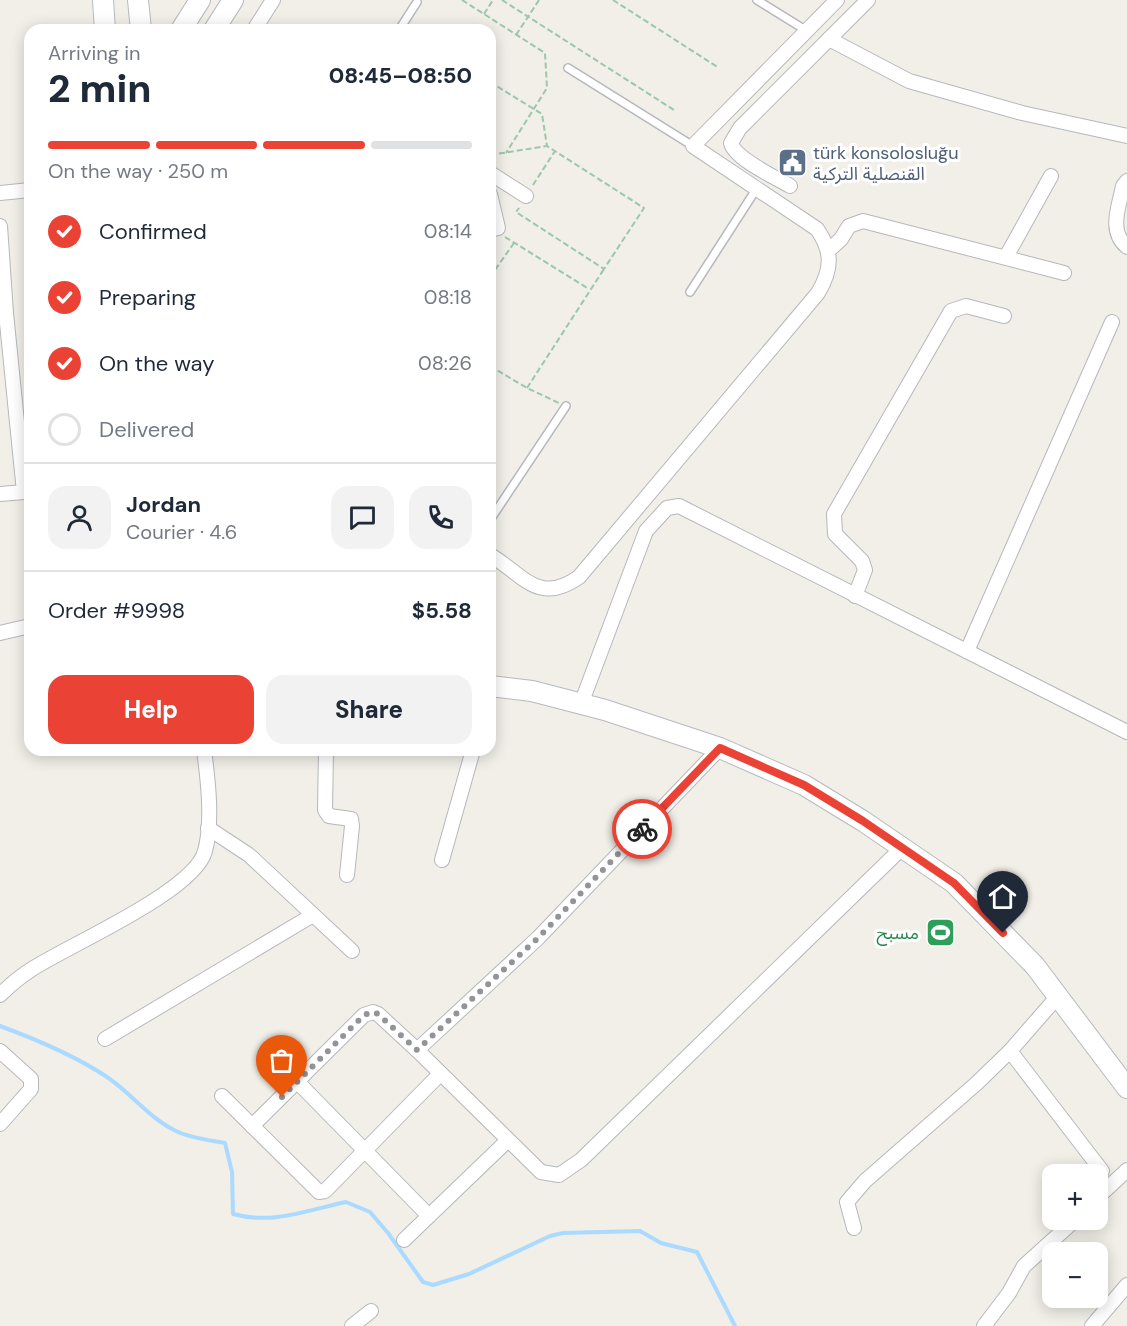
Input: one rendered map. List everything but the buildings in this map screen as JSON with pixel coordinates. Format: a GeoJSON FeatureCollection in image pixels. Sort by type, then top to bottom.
{"type":"FeatureCollection","features":[{"type":"Feature","properties":{"kind":"main road"},"geometry":{"type":"LineString","coordinates":[[104,0],[105,24]]}},
{"type":"Feature","properties":{"kind":"main road"},"geometry":{"type":"LineString","coordinates":[[138,0],[140,24]]}},
{"type":"Feature","properties":{"kind":"main road"},"geometry":{"type":"LineString","coordinates":[[185,24],[200,0]]}},
{"type":"Feature","properties":{"kind":"main road"},"geometry":{"type":"LineString","coordinates":[[219,24],[233,0]]}},
{"type":"Feature","properties":{"kind":"main road"},"geometry":{"type":"LineString","coordinates":[[496,687],[531,691],[580,704],[720,748],[804,785],[954,883],[1035,966],[1127,1088]]}},
{"type":"Feature","properties":{"kind":"street"},"geometry":{"type":"LineString","coordinates":[[258,24],[273,0]]}},
{"type":"Feature","properties":{"kind":"street"},"geometry":{"type":"LineString","coordinates":[[496,559],[537,588],[558,588],[568,585],[579,577],[818,293],[829,270],[829,250],[817,229],[693,146],[837,0]]}},
{"type":"Feature","properties":{"kind":"street"},"geometry":{"type":"LineString","coordinates":[[790,186],[743,158],[733,150],[731,143],[740,128],[868,0]]}},
{"type":"Feature","properties":{"kind":"street"},"geometry":{"type":"LineString","coordinates":[[829,39],[909,81],[1022,113],[1127,136]]}},
{"type":"Feature","properties":{"kind":"street"},"geometry":{"type":"LineString","coordinates":[[1006,256],[1051,176]]}},
{"type":"Feature","properties":{"kind":"street"},"geometry":{"type":"LineString","coordinates":[[496,177],[526,196]]}},
{"type":"Feature","properties":{"kind":"street"},"geometry":{"type":"LineString","coordinates":[[1127,181],[1123,186],[1115,230],[1120,241],[1127,247]]}},
{"type":"Feature","properties":{"kind":"street"},"geometry":{"type":"LineString","coordinates":[[0,193],[24,191]]}},
{"type":"Feature","properties":{"kind":"street"},"geometry":{"type":"LineString","coordinates":[[829,250],[841,239],[849,226],[863,221],[1006,256],[1064,273]]}},
{"type":"Feature","properties":{"kind":"street"},"geometry":{"type":"LineString","coordinates":[[0,227],[3,313],[20,402],[24,492],[0,494]]}},
{"type":"Feature","properties":{"kind":"street"},"geometry":{"type":"LineString","coordinates":[[855,596],[865,570],[862,561],[835,534],[834,514],[951,311],[966,306],[1004,316]]}},
{"type":"Feature","properties":{"kind":"street"},"geometry":{"type":"LineString","coordinates":[[967,651],[1112,322]]}},
{"type":"Feature","properties":{"kind":"street"},"geometry":{"type":"LineString","coordinates":[[0,400],[20,402]]}},
{"type":"Feature","properties":{"kind":"street"},"geometry":{"type":"LineString","coordinates":[[580,704],[646,531],[667,508],[680,506],[1127,732]]}},
{"type":"Feature","properties":{"kind":"street"},"geometry":{"type":"LineString","coordinates":[[0,633],[24,627]]}},
{"type":"Feature","properties":{"kind":"street"},"geometry":{"type":"LineString","coordinates":[[417,1050],[538,938],[720,748]]}},
{"type":"Feature","properties":{"kind":"street"},"geometry":{"type":"LineString","coordinates":[[0,995],[31,969],[134,913],[190,876],[205,853],[208,780],[205,756]]}},
{"type":"Feature","properties":{"kind":"street"},"geometry":{"type":"LineString","coordinates":[[326,756],[325,810],[329,816],[351,819],[347,875]]}},
{"type":"Feature","properties":{"kind":"street"},"geometry":{"type":"LineString","coordinates":[[442,860],[472,756]]}},
{"type":"Feature","properties":{"kind":"street"},"geometry":{"type":"LineString","coordinates":[[207,828],[249,855],[352,951]]}},
{"type":"Feature","properties":{"kind":"street"},"geometry":{"type":"LineString","coordinates":[[252,1126],[364,1015],[373,1012],[417,1050],[541,1172],[559,1175],[581,1160],[902,848]]}},
{"type":"Feature","properties":{"kind":"street"},"geometry":{"type":"LineString","coordinates":[[105,1039],[313,915]]}},
{"type":"Feature","properties":{"kind":"street"},"geometry":{"type":"LineString","coordinates":[[854,1228],[847,1202],[859,1188],[1010,1051],[1058,996]]}},
{"type":"Feature","properties":{"kind":"street"},"geometry":{"type":"LineString","coordinates":[[0,1051],[31,1079],[32,1084],[31,1089],[0,1124]]}},
{"type":"Feature","properties":{"kind":"street"},"geometry":{"type":"LineString","coordinates":[[1010,1051],[1097,1164]]}},
{"type":"Feature","properties":{"kind":"street"},"geometry":{"type":"LineString","coordinates":[[272,1056],[429,1216]]}},
{"type":"Feature","properties":{"kind":"street"},"geometry":{"type":"LineString","coordinates":[[222,1096],[320,1192],[325,1191],[440,1074]]}},
{"type":"Feature","properties":{"kind":"street"},"geometry":{"type":"LineString","coordinates":[[404,1240],[508,1140]]}},
{"type":"Feature","properties":{"kind":"street"},"geometry":{"type":"LineString","coordinates":[[1108,1188],[1127,1170]]}},
{"type":"Feature","properties":{"kind":"street"},"geometry":{"type":"LineString","coordinates":[[984,1326],[1009,1293],[1024,1266],[1064,1230]]}},
{"type":"Feature","properties":{"kind":"street"},"geometry":{"type":"LineString","coordinates":[[1092,1326],[1127,1285]]}},
{"type":"Feature","properties":{"kind":"street"},"geometry":{"type":"LineString","coordinates":[[352,1326],[371,1311]]}},
{"type":"Feature","properties":{"kind":"lane"},"geometry":{"type":"LineString","coordinates":[[757,0],[807,31]]}},
{"type":"Feature","properties":{"kind":"lane"},"geometry":{"type":"LineString","coordinates":[[403,24],[417,2]]}},
{"type":"Feature","properties":{"kind":"lane"},"geometry":{"type":"LineString","coordinates":[[568,68],[693,146]]}},
{"type":"Feature","properties":{"kind":"lane"},"geometry":{"type":"LineString","coordinates":[[690,292],[757,188]]}},
{"type":"Feature","properties":{"kind":"lane"},"geometry":{"type":"LineString","coordinates":[[496,511],[566,406]]}},
{"type":"Feature","properties":{"kind":"path"},"geometry":{"type":"LineString","coordinates":[[462,0],[544,53],[547,88],[506,153]]}},
{"type":"Feature","properties":{"kind":"path"},"geometry":{"type":"LineString","coordinates":[[484,14],[493,0]]}},
{"type":"Feature","properties":{"kind":"path"},"geometry":{"type":"LineString","coordinates":[[502,0],[674,110]]}},
{"type":"Feature","properties":{"kind":"path"},"geometry":{"type":"LineString","coordinates":[[516,35],[538,0]]}},
{"type":"Feature","properties":{"kind":"path"},"geometry":{"type":"LineString","coordinates":[[613,0],[719,68]]}},
{"type":"Feature","properties":{"kind":"path"},"geometry":{"type":"LineString","coordinates":[[496,86],[542,114],[548,146],[644,208],[527,388]]}},
{"type":"Feature","properties":{"kind":"path"},"geometry":{"type":"LineString","coordinates":[[496,154],[548,146]]}},
{"type":"Feature","properties":{"kind":"path"},"geometry":{"type":"LineString","coordinates":[[555,151],[516,212],[604,269]]}},
{"type":"Feature","properties":{"kind":"path"},"geometry":{"type":"LineString","coordinates":[[496,233],[591,290]]}},
{"type":"Feature","properties":{"kind":"path"},"geometry":{"type":"LineString","coordinates":[[496,268],[514,243]]}},
{"type":"Feature","properties":{"kind":"path"},"geometry":{"type":"LineString","coordinates":[[496,370],[527,388],[566,406]]}},
{"type":"Feature","properties":{"kind":"waterway"},"geometry":{"type":"LineString","coordinates":[[0,1026],[55,1048],[94,1069],[116,1083],[166,1126],[193,1137],[225,1143],[232,1172],[233,1214],[247,1217],[276,1217],[346,1202],[370,1212],[423,1282],[433,1285],[469,1274],[550,1236],[563,1233],[640,1231],[661,1243],[697,1252],[735,1326]]}},
{"type":"Feature","properties":{"kind":"way so far"},"geometry":{"type":"LineString","coordinates":[[282,1097],[364,1015],[373,1012],[378,1014],[417,1050],[538,938],[642,829]]}},
{"type":"Feature","properties":{"kind":"place","name":"türk konsolosluğu القنصلية التركية"},"geometry":{"type":"Point","coordinates":[792,163]}},
{"type":"Feature","properties":{"kind":"place","name":"مسبح"},"geometry":{"type":"Point","coordinates":[940,933]}},
{"type":"Feature","properties":{"kind":"route"},"geometry":{"type":"LineString","coordinates":[[642,829],[720,748],[804,785],[863,821],[954,883],[1003,933]]}}]}
